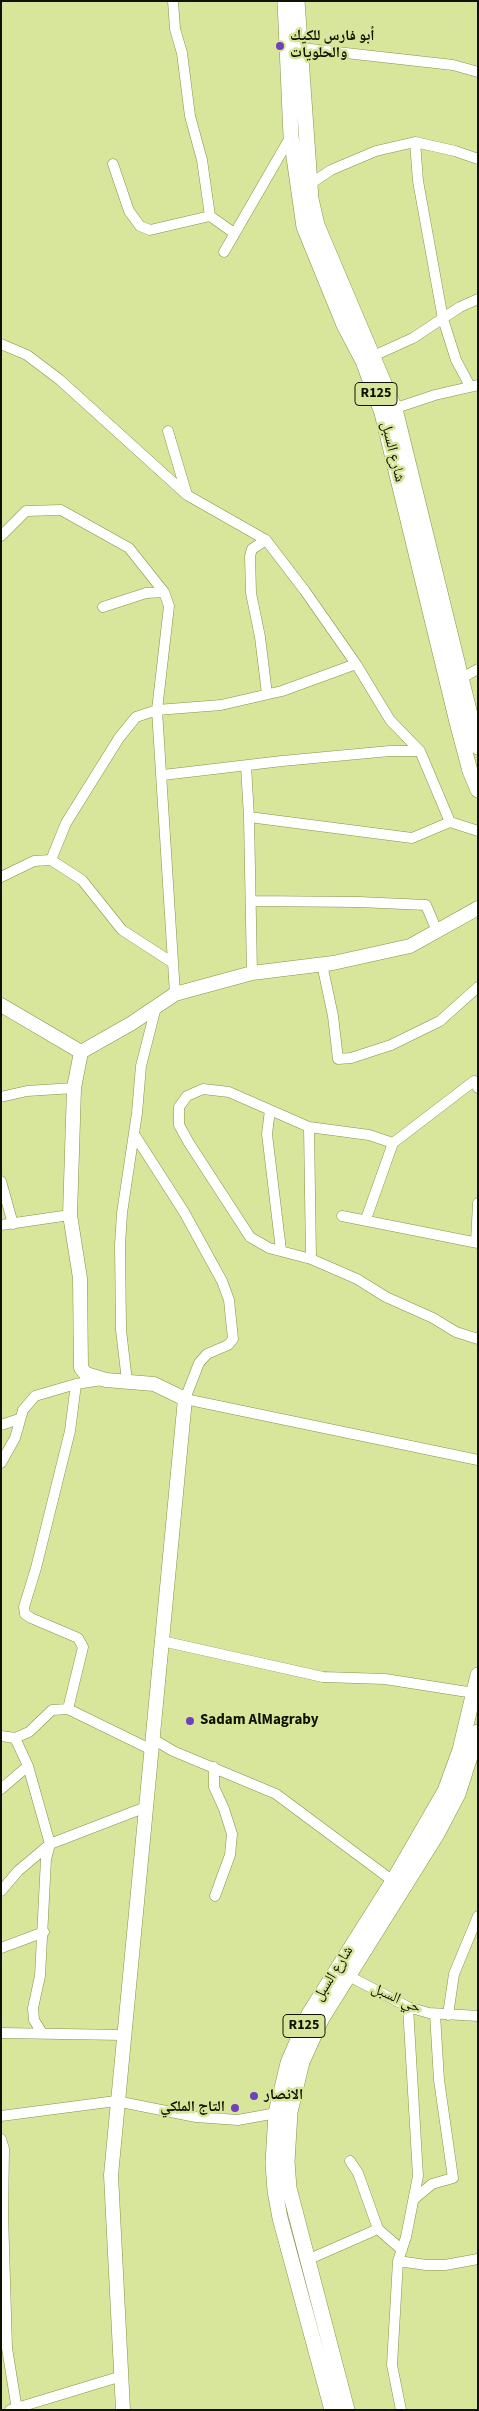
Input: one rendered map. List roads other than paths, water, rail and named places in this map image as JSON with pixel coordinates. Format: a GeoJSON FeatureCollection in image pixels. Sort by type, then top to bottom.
{"type":"FeatureCollection","features":[{"type":"Feature","properties":{"kind":"main road","name":"شارع السبل"},"geometry":{"type":"LineString","coordinates":[[285,1],[291,136],[304,227],[344,325],[369,358]]}},
{"type":"Feature","properties":{"kind":"main road","name":"شارع السبل"},"geometry":{"type":"LineString","coordinates":[[298,1],[310,184],[317,225],[389,411],[478,747]]}},
{"type":"Feature","properties":{"kind":"main road","name":"شارع السبل"},"geometry":{"type":"LineString","coordinates":[[389,411],[457,722],[470,771],[478,790]]}},
{"type":"Feature","properties":{"kind":"main road","name":"شارع السبل"},"geometry":{"type":"LineString","coordinates":[[332,2410],[277,2200],[273,2163],[283,2112],[288,2063],[309,2014],[393,1881],[446,1791],[460,1750],[478,1675]]}},
{"type":"Feature","properties":{"kind":"main road","name":"شارع السبل"},"geometry":{"type":"LineString","coordinates":[[347,2410],[289,2188],[283,2112],[309,2043],[322,2018],[437,1834],[458,1794],[478,1732]]}},
{"type":"Feature","properties":{"kind":"street"},"geometry":{"type":"LineString","coordinates":[[174,1],[175,29],[182,53],[190,116],[202,160],[210,216],[234,233]]}},
{"type":"Feature","properties":{"kind":"street"},"geometry":{"type":"LineString","coordinates":[[301,48],[335,50],[413,62],[453,65],[478,72]]}},
{"type":"Feature","properties":{"kind":"street"},"geometry":{"type":"LineString","coordinates":[[224,252],[291,136]]}},
{"type":"Feature","properties":{"kind":"street"},"geometry":{"type":"LineString","coordinates":[[389,411],[435,395],[474,385],[456,360],[443,319],[418,181],[415,142]]}},
{"type":"Feature","properties":{"kind":"street"},"geometry":{"type":"LineString","coordinates":[[310,184],[331,170],[376,151],[415,142],[455,151],[478,159]]}},
{"type":"Feature","properties":{"kind":"street"},"geometry":{"type":"LineString","coordinates":[[113,164],[129,211],[140,226],[150,230],[210,216]]}},
{"type":"Feature","properties":{"kind":"street"},"geometry":{"type":"LineString","coordinates":[[369,358],[397,346],[460,307],[478,299]]}},
{"type":"Feature","properties":{"kind":"street"},"geometry":{"type":"LineString","coordinates":[[1,344],[27,355],[60,380],[187,495],[266,540],[305,591],[356,664],[390,720],[420,751],[450,822]]}},
{"type":"Feature","properties":{"kind":"street"},"geometry":{"type":"LineString","coordinates":[[168,431],[187,495]]}},
{"type":"Feature","properties":{"kind":"street"},"geometry":{"type":"LineString","coordinates":[[1,536],[26,511],[61,510],[129,548],[164,592],[170,606],[157,710],[163,775],[175,994]]}},
{"type":"Feature","properties":{"kind":"street"},"geometry":{"type":"LineString","coordinates":[[266,540],[252,548],[250,556],[251,593],[260,636],[267,694]]}},
{"type":"Feature","properties":{"kind":"street"},"geometry":{"type":"LineString","coordinates":[[103,608],[146,593],[164,592]]}},
{"type":"Feature","properties":{"kind":"street"},"geometry":{"type":"LineString","coordinates":[[51,860],[66,823],[118,738],[136,717],[157,710],[221,705],[267,694],[356,664]]}},
{"type":"Feature","properties":{"kind":"street"},"geometry":{"type":"LineString","coordinates":[[460,679],[478,669]]}},
{"type":"Feature","properties":{"kind":"street"},"geometry":{"type":"LineString","coordinates":[[163,775],[390,751],[420,751]]}},
{"type":"Feature","properties":{"kind":"street"},"geometry":{"type":"LineString","coordinates":[[246,766],[249,817],[252,973]]}},
{"type":"Feature","properties":{"kind":"street"},"geometry":{"type":"LineString","coordinates":[[249,817],[412,838],[450,822],[478,831]]}},
{"type":"Feature","properties":{"kind":"street"},"geometry":{"type":"LineString","coordinates":[[1,878],[34,861],[51,860],[82,880],[122,930],[173,963]]}},
{"type":"Feature","properties":{"kind":"street"},"geometry":{"type":"LineString","coordinates":[[251,901],[426,905],[437,931]]}},
{"type":"Feature","properties":{"kind":"street"},"geometry":{"type":"LineString","coordinates":[[106,1380],[86,1374],[81,1368],[80,1278],[70,1215],[74,1088],[81,1052],[175,994],[252,973],[322,964],[410,946],[478,908]]}},
{"type":"Feature","properties":{"kind":"street"},"geometry":{"type":"LineString","coordinates":[[322,964],[333,1016],[338,1059],[351,1058],[391,1045],[440,1021],[478,987]]}},
{"type":"Feature","properties":{"kind":"street"},"geometry":{"type":"LineString","coordinates":[[1,1005],[81,1052]]}},
{"type":"Feature","properties":{"kind":"street"},"geometry":{"type":"LineString","coordinates":[[127,1381],[121,1330],[120,1245],[122,1213],[134,1134],[141,1066],[156,1007]]}},
{"type":"Feature","properties":{"kind":"street"},"geometry":{"type":"LineString","coordinates":[[366,1219],[393,1143],[474,1081],[478,1088]]}},
{"type":"Feature","properties":{"kind":"street"},"geometry":{"type":"LineString","coordinates":[[1,1097],[26,1091],[74,1088]]}},
{"type":"Feature","properties":{"kind":"street"},"geometry":{"type":"LineString","coordinates":[[393,1143],[369,1135],[309,1127],[229,1092],[203,1089],[187,1096],[179,1107],[179,1125],[250,1237],[269,1248],[311,1259],[357,1279],[386,1297],[433,1318],[456,1332],[478,1339]]}},
{"type":"Feature","properties":{"kind":"street"},"geometry":{"type":"LineString","coordinates":[[270,1110],[267,1134],[281,1250]]}},
{"type":"Feature","properties":{"kind":"street"},"geometry":{"type":"LineString","coordinates":[[309,1127],[311,1259]]}},
{"type":"Feature","properties":{"kind":"street"},"geometry":{"type":"LineString","coordinates":[[123,2410],[111,2175],[116,2101],[185,1398],[199,1363],[207,1354],[228,1345],[233,1339],[229,1300],[222,1281],[184,1212],[134,1134]]}},
{"type":"Feature","properties":{"kind":"street"},"geometry":{"type":"LineString","coordinates":[[1,1181],[13,1224]]}},
{"type":"Feature","properties":{"kind":"street"},"geometry":{"type":"LineString","coordinates":[[342,1216],[366,1219],[477,1243],[478,1203]]}},
{"type":"Feature","properties":{"kind":"street"},"geometry":{"type":"LineString","coordinates":[[1,1225],[70,1215]]}},
{"type":"Feature","properties":{"kind":"street"},"geometry":{"type":"LineString","coordinates":[[1,1463],[15,1438],[18,1419],[35,1396],[76,1384],[106,1380],[154,1384],[185,1398],[478,1460]]}},
{"type":"Feature","properties":{"kind":"street"},"geometry":{"type":"LineString","coordinates":[[68,1708],[83,1647],[78,1638],[25,1614],[24,1607],[36,1568],[70,1431],[76,1384]]}},
{"type":"Feature","properties":{"kind":"street"},"geometry":{"type":"LineString","coordinates":[[1,1425],[18,1419]]}},
{"type":"Feature","properties":{"kind":"street"},"geometry":{"type":"LineString","coordinates":[[162,1641],[323,1677],[385,1679],[474,1693]]}},
{"type":"Feature","properties":{"kind":"street"},"geometry":{"type":"LineString","coordinates":[[1,1736],[14,1738],[29,1732],[40,1724],[52,1710],[68,1708],[276,1794],[393,1881]]}},
{"type":"Feature","properties":{"kind":"street"},"geometry":{"type":"LineString","coordinates":[[14,1738],[28,1766],[50,1844],[46,1859],[44,1932],[40,1976],[33,2008],[34,2020],[42,2033]]}},
{"type":"Feature","properties":{"kind":"street"},"geometry":{"type":"LineString","coordinates":[[1,1789],[28,1766]]}},
{"type":"Feature","properties":{"kind":"street"},"geometry":{"type":"LineString","coordinates":[[214,1767],[214,1787],[232,1834],[230,1855],[215,1896]]}},
{"type":"Feature","properties":{"kind":"street"},"geometry":{"type":"LineString","coordinates":[[1,1891],[18,1870],[50,1844],[146,1807]]}},
{"type":"Feature","properties":{"kind":"street"},"geometry":{"type":"LineString","coordinates":[[448,2015],[454,1974],[478,1916]]}},
{"type":"Feature","properties":{"kind":"street"},"geometry":{"type":"LineString","coordinates":[[1,1948],[44,1932]]}},
{"type":"Feature","properties":{"kind":"street","name":"حي السبل"},"geometry":{"type":"LineString","coordinates":[[347,1976],[408,2007],[435,2014],[478,2016]]}},
{"type":"Feature","properties":{"kind":"street"},"geometry":{"type":"LineString","coordinates":[[401,2410],[392,2365],[398,2261],[414,2200],[418,2176],[408,2007]]}},
{"type":"Feature","properties":{"kind":"street"},"geometry":{"type":"LineString","coordinates":[[414,2200],[432,2184],[453,2178],[439,2080],[435,2014]]}},
{"type":"Feature","properties":{"kind":"street"},"geometry":{"type":"LineString","coordinates":[[1,2033],[123,2035]]}},
{"type":"Feature","properties":{"kind":"street"},"geometry":{"type":"LineString","coordinates":[[1,2116],[116,2101],[213,2118],[238,2120],[283,2112]]}},
{"type":"Feature","properties":{"kind":"street"},"geometry":{"type":"LineString","coordinates":[[1,2139],[4,2149],[2,2213],[7,2348],[15,2409],[122,2376]]}},
{"type":"Feature","properties":{"kind":"street"},"geometry":{"type":"LineString","coordinates":[[350,2161],[358,2173],[378,2229],[402,2250]]}},
{"type":"Feature","properties":{"kind":"street"},"geometry":{"type":"LineString","coordinates":[[307,2260],[378,2229]]}},
{"type":"Feature","properties":{"kind":"street"},"geometry":{"type":"LineString","coordinates":[[398,2261],[426,2265],[445,2265],[478,2259]]}},
{"type":"Feature","properties":{"kind":"place","name":"أبو فارس للكيك والحلويات"},"geometry":{"type":"Point","coordinates":[280,46]}},
{"type":"Feature","properties":{"kind":"place","name":"Sadam AlMagraby"},"geometry":{"type":"Point","coordinates":[190,1721]}},
{"type":"Feature","properties":{"kind":"place","name":"الانصار"},"geometry":{"type":"Point","coordinates":[254,2096]}},
{"type":"Feature","properties":{"kind":"place","name":"التاج الملكي"},"geometry":{"type":"Point","coordinates":[235,2108]}}]}
